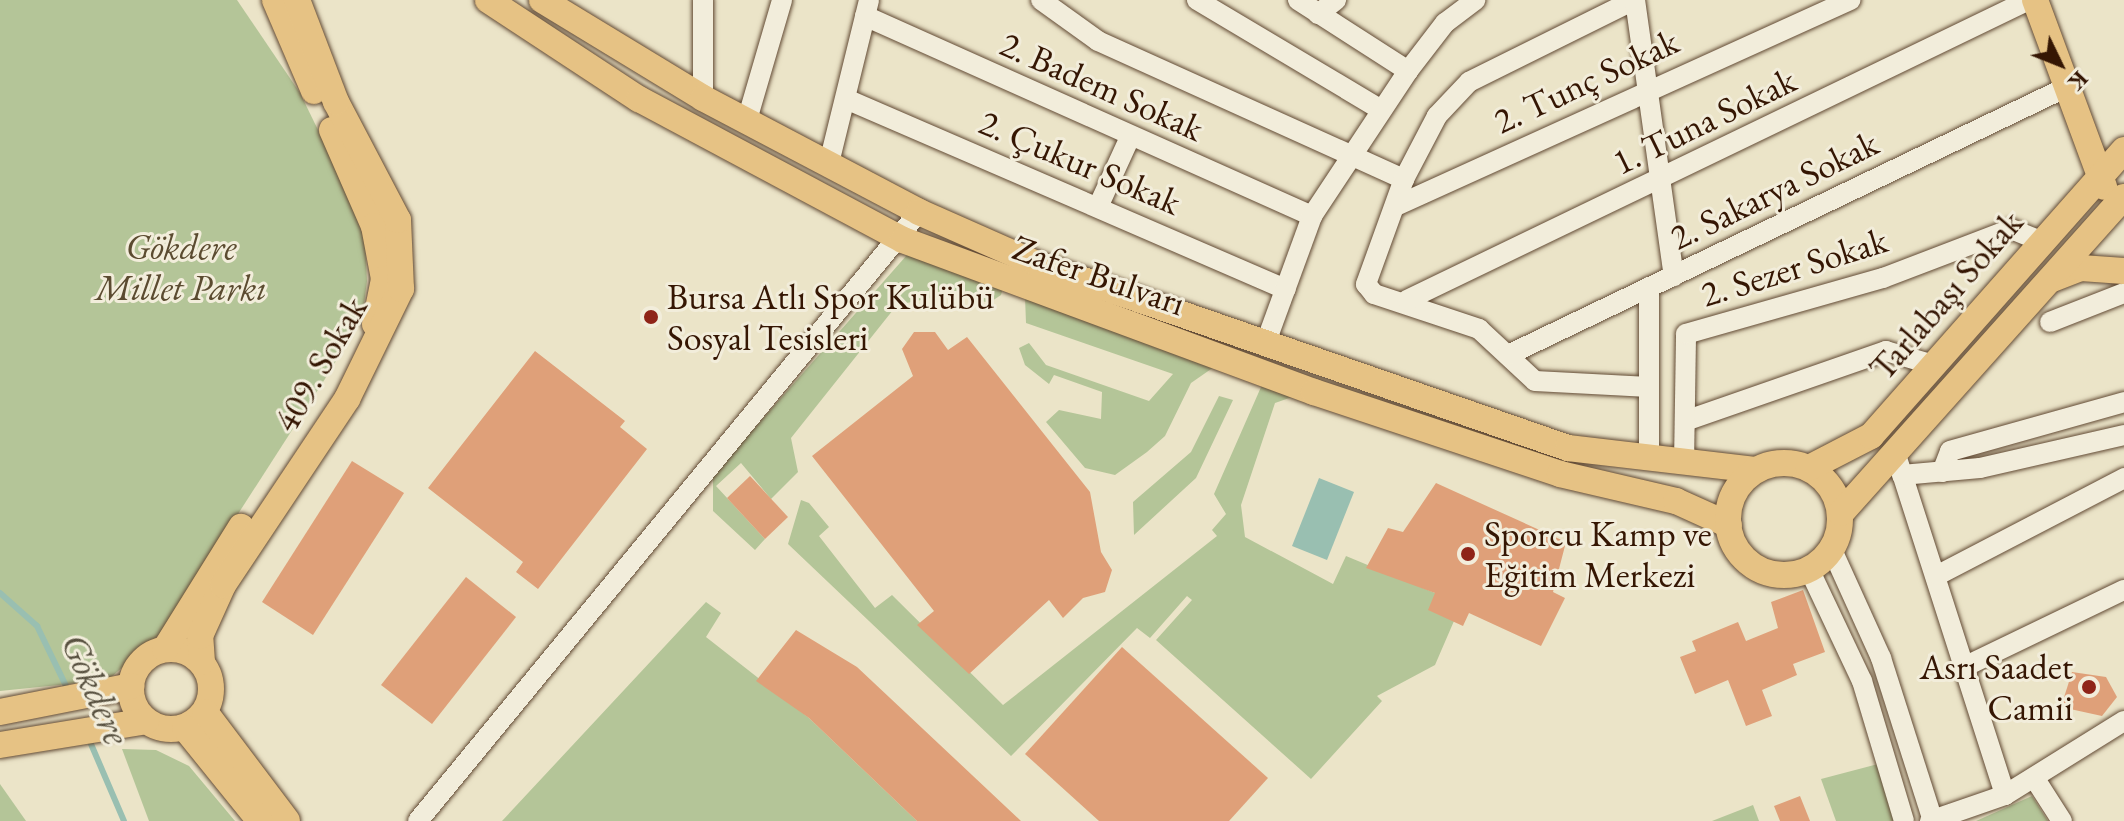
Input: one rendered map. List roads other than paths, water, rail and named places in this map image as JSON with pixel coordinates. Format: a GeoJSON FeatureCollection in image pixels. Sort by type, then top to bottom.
{"type":"FeatureCollection","features":[{"type":"Feature","properties":{"kind":"main road","name":"Zafer Bulvarı"},"geometry":{"type":"LineString","coordinates":[[488,0],[590,71],[903,240],[1314,392],[1560,474],[1676,501],[1729,525]]}},
{"type":"Feature","properties":{"kind":"main road","name":"Zafer Bulvarı"},"geometry":{"type":"LineString","coordinates":[[542,0],[703,98],[919,212],[1037,264],[1568,448],[1755,470]]}},
{"type":"Feature","properties":{"kind":"main road"},"geometry":{"type":"LineString","coordinates":[[1841,513],[1899,465],[2049,280],[2121,210],[2115,167],[2092,140],[2035,0]]}},
{"type":"Feature","properties":{"kind":"main road","name":"409. Sokak"},"geometry":{"type":"LineString","coordinates":[[165,649],[205,577],[339,390],[374,326],[384,279],[374,226],[293,2]]}},
{"type":"Feature","properties":{"kind":"main road","name":"409. Sokak"},"geometry":{"type":"LineString","coordinates":[[202,662],[200,636],[223,585],[347,399],[401,289],[398,220],[336,102],[293,2]]}},
{"type":"Feature","properties":{"kind":"main road","name":"Tarlabaşı Sokak"},"geometry":{"type":"LineString","coordinates":[[1809,468],[1871,436],[2041,241],[2115,167]]}},
{"type":"Feature","properties":{"kind":"main road"},"geometry":{"type":"LineString","coordinates":[[2049,280],[2081,268],[2124,271]]}},
{"type":"Feature","properties":{"kind":"main road"},"geometry":{"type":"LineString","coordinates":[[1791,463],[1809,468],[1830,487],[1841,513],[1832,550],[1809,569],[1765,573],[1737,550],[1729,525],[1732,497],[1755,470],[1791,463]]}},
{"type":"Feature","properties":{"kind":"main road"},"geometry":{"type":"LineString","coordinates":[[0,712],[125,689],[142,661],[165,649],[202,662],[212,686],[195,720]]}},
{"type":"Feature","properties":{"kind":"main road"},"geometry":{"type":"LineString","coordinates":[[125,689],[139,722]]}},
{"type":"Feature","properties":{"kind":"main road"},"geometry":{"type":"LineString","coordinates":[[195,720],[260,821]]}},
{"type":"Feature","properties":{"kind":"main road"},"geometry":{"type":"LineString","coordinates":[[0,745],[139,722],[195,720],[287,821]]}},
{"type":"Feature","properties":{"kind":"street"},"geometry":{"type":"LineString","coordinates":[[703,0],[703,98]]}},
{"type":"Feature","properties":{"kind":"street"},"geometry":{"type":"LineString","coordinates":[[747,120],[782,0]]}},
{"type":"Feature","properties":{"kind":"street"},"geometry":{"type":"LineString","coordinates":[[1041,0],[1098,41],[1348,157],[1404,179]]}},
{"type":"Feature","properties":{"kind":"street"},"geometry":{"type":"LineString","coordinates":[[1197,0],[1380,109]]}},
{"type":"Feature","properties":{"kind":"street"},"geometry":{"type":"LineString","coordinates":[[1298,0],[1408,71]]}},
{"type":"Feature","properties":{"kind":"street"},"geometry":{"type":"LineString","coordinates":[[1318,14],[1336,0]]}},
{"type":"Feature","properties":{"kind":"street"},"geometry":{"type":"LineString","coordinates":[[1266,342],[1312,216],[1348,157],[1445,23],[1475,0]]}},
{"type":"Feature","properties":{"kind":"street"},"geometry":{"type":"LineString","coordinates":[[1649,387],[1552,387],[1456,316],[1407,300],[1374,294],[1366,284],[1404,179],[1437,116],[1469,82],[1634,0],[1674,276]]}},
{"type":"Feature","properties":{"kind":"street","name":"2. Tunç Sokak"},"geometry":{"type":"LineString","coordinates":[[1396,206],[1850,0]]}},
{"type":"Feature","properties":{"kind":"street","name":"1. Tuna Sokak"},"geometry":{"type":"LineString","coordinates":[[1407,300],[2029,0]]}},
{"type":"Feature","properties":{"kind":"street"},"geometry":{"type":"LineString","coordinates":[[829,163],[867,8]]}},
{"type":"Feature","properties":{"kind":"street","name":"2. Badem Sokak"},"geometry":{"type":"LineString","coordinates":[[867,8],[1130,137],[1312,216]]}},
{"type":"Feature","properties":{"kind":"street","name":"2. Sakarya Sokak"},"geometry":{"type":"LineString","coordinates":[[1508,355],[2069,86]]}},
{"type":"Feature","properties":{"kind":"street","name":"2. Çukur Sokak"},"geometry":{"type":"LineString","coordinates":[[846,99],[1286,289]]}},
{"type":"Feature","properties":{"kind":"street"},"geometry":{"type":"LineString","coordinates":[[1098,207],[1130,137]]}},
{"type":"Feature","properties":{"kind":"street"},"geometry":{"type":"LineString","coordinates":[[418,821],[903,240],[919,212]]}},
{"type":"Feature","properties":{"kind":"street","name":"2. Sezer Sokak"},"geometry":{"type":"LineString","coordinates":[[1684,464],[1686,334],[1883,278],[2011,229],[2041,241]]}},
{"type":"Feature","properties":{"kind":"street"},"geometry":{"type":"LineString","coordinates":[[1649,287],[1649,459]]}},
{"type":"Feature","properties":{"kind":"street"},"geometry":{"type":"LineString","coordinates":[[2050,322],[2124,293]]}},
{"type":"Feature","properties":{"kind":"street"},"geometry":{"type":"LineString","coordinates":[[1685,421],[1886,351],[1934,365]]}},
{"type":"Feature","properties":{"kind":"street"},"geometry":{"type":"LineString","coordinates":[[1942,472],[1950,451],[2124,402]]}},
{"type":"Feature","properties":{"kind":"street"},"geometry":{"type":"LineString","coordinates":[[2005,795],[1938,575],[1899,465],[1942,472],[2124,435]]}},
{"type":"Feature","properties":{"kind":"street"},"geometry":{"type":"LineString","coordinates":[[1938,575],[2124,478]]}},
{"type":"Feature","properties":{"kind":"street"},"geometry":{"type":"LineString","coordinates":[[1832,550],[1881,658],[1932,821],[2005,795],[2124,721]]}},
{"type":"Feature","properties":{"kind":"street"},"geometry":{"type":"LineString","coordinates":[[1809,569],[1862,681],[1904,821]]}},
{"type":"Feature","properties":{"kind":"street"},"geometry":{"type":"LineString","coordinates":[[1966,666],[2124,590]]}},
{"type":"Feature","properties":{"kind":"street"},"geometry":{"type":"LineString","coordinates":[[2035,779],[2062,821]]}},
{"type":"Feature","properties":{"kind":"waterway","name":"Gökdere"},"geometry":{"type":"LineString","coordinates":[[0,593],[37,626],[68,690]]}},
{"type":"Feature","properties":{"kind":"waterway","name":"Gökdere"},"geometry":{"type":"LineString","coordinates":[[88,737],[124,821]]}},
{"type":"Feature","properties":{"kind":"place","name":"Bursa Atlı Spor Kulübü Sosyal Tesisleri"},"geometry":{"type":"Point","coordinates":[651,317]}},
{"type":"Feature","properties":{"kind":"place","name":"Sporcu Kamp ve Eğitim Merkezi"},"geometry":{"type":"Point","coordinates":[1468,554]}},
{"type":"Feature","properties":{"kind":"place","name":"Asrı Saadet Camii"},"geometry":{"type":"Point","coordinates":[2089,687]}},
{"type":"Feature","properties":{"kind":"park label","name":"Gökdere Millet Parkı"},"geometry":{"type":"Point","coordinates":[181,266]}}]}
